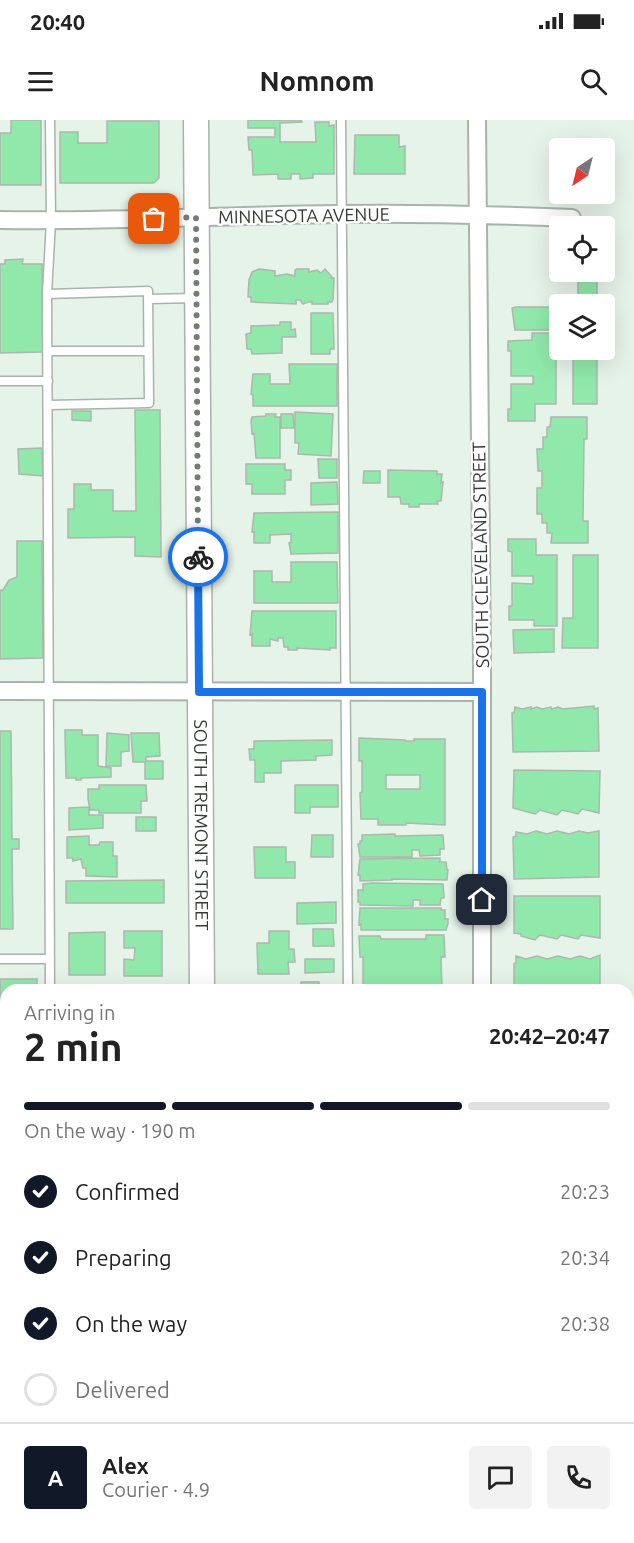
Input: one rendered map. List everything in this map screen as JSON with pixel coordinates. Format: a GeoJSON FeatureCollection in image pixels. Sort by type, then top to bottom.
{"type":"FeatureCollection","features":[{"type":"Feature","properties":{"kind":"street","name":"SOUTH TREMONT STREET"},"geometry":{"type":"LineString","coordinates":[[196,120],[202,984]]}},
{"type":"Feature","properties":{"kind":"street","name":"SOUTH CLEVELAND STREET"},"geometry":{"type":"LineString","coordinates":[[477,120],[482,984]]}},
{"type":"Feature","properties":{"kind":"street","name":"MINNESOTA AVENUE"},"geometry":{"type":"LineString","coordinates":[[0,220],[51,221],[341,214],[549,217]]}},
{"type":"Feature","properties":{"kind":"street"},"geometry":{"type":"LineString","coordinates":[[0,691],[482,692]]}},
{"type":"Feature","properties":{"kind":"lane"},"geometry":{"type":"LineString","coordinates":[[50,120],[51,221],[47,294],[50,984]]}},
{"type":"Feature","properties":{"kind":"lane"},"geometry":{"type":"LineString","coordinates":[[341,120],[348,984]]}},
{"type":"Feature","properties":{"kind":"lane"},"geometry":{"type":"LineString","coordinates":[[47,294],[148,291],[149,403],[48,405]]}},
{"type":"Feature","properties":{"kind":"lane"},"geometry":{"type":"LineString","coordinates":[[148,299],[197,298]]}},
{"type":"Feature","properties":{"kind":"lane"},"geometry":{"type":"LineString","coordinates":[[47,351],[148,351]]}},
{"type":"Feature","properties":{"kind":"lane"},"geometry":{"type":"LineString","coordinates":[[0,381],[48,381]]}},
{"type":"Feature","properties":{"kind":"lane"},"geometry":{"type":"LineString","coordinates":[[0,959],[50,959]]}},
{"type":"Feature","properties":{"kind":"building"},"geometry":{"type":"Polygon","coordinates":[[[11,120],[41,120],[41,185],[0,185],[0,133],[11,133],[11,120]]]}},
{"type":"Feature","properties":{"kind":"building"},"geometry":{"type":"Polygon","coordinates":[[[248,120],[301,120],[302,122],[280,123],[280,142],[316,142],[315,122],[329,122],[329,126],[334,125],[334,174],[313,174],[313,178],[300,179],[300,174],[291,174],[291,179],[278,179],[278,174],[253,175],[252,150],[249,150],[248,137],[275,137],[275,128],[248,128],[248,120]]]}},
{"type":"Feature","properties":{"kind":"building"},"geometry":{"type":"Polygon","coordinates":[[[107,121],[159,121],[159,178],[154,183],[60,183],[60,132],[78,132],[78,143],[107,143],[107,121]]]}},
{"type":"Feature","properties":{"kind":"building"},"geometry":{"type":"Polygon","coordinates":[[[355,135],[399,135],[399,147],[405,146],[405,174],[354,174],[355,135]]]}},
{"type":"Feature","properties":{"kind":"building"},"geometry":{"type":"Polygon","coordinates":[[[23,259],[22,264],[42,264],[43,352],[0,353],[0,264],[5,264],[5,260],[23,259]]]}},
{"type":"Feature","properties":{"kind":"building"},"geometry":{"type":"Polygon","coordinates":[[[259,269],[275,271],[275,276],[287,274],[295,276],[297,269],[309,269],[309,272],[317,270],[321,273],[325,269],[331,278],[334,278],[332,302],[303,304],[300,300],[296,300],[296,304],[251,302],[251,297],[248,297],[249,280],[252,272],[259,269]]]}},
{"type":"Feature","properties":{"kind":"building"},"geometry":{"type":"Polygon","coordinates":[[[578,282],[597,282],[597,294],[578,294],[578,282]]]}},
{"type":"Feature","properties":{"kind":"building"},"geometry":{"type":"Polygon","coordinates":[[[549,307],[549,330],[515,330],[512,308],[549,307]]]}},
{"type":"Feature","properties":{"kind":"building"},"geometry":{"type":"Polygon","coordinates":[[[311,313],[333,313],[334,349],[330,349],[330,354],[311,354],[311,313]]]}},
{"type":"Feature","properties":{"kind":"building"},"geometry":{"type":"Polygon","coordinates":[[[280,322],[291,322],[291,330],[295,329],[296,337],[282,337],[282,353],[252,354],[251,349],[247,349],[246,334],[251,333],[251,326],[280,325],[280,322]]]}},
{"type":"Feature","properties":{"kind":"building"},"geometry":{"type":"Polygon","coordinates":[[[532,333],[549,333],[549,360],[556,360],[556,404],[535,404],[535,421],[508,421],[508,409],[511,409],[511,384],[533,384],[533,376],[511,376],[511,351],[508,351],[508,341],[532,340],[532,333]]]}},
{"type":"Feature","properties":{"kind":"building"},"geometry":{"type":"Polygon","coordinates":[[[573,360],[597,360],[597,404],[573,404],[573,360]]]}},
{"type":"Feature","properties":{"kind":"building"},"geometry":{"type":"Polygon","coordinates":[[[289,364],[337,364],[337,406],[253,406],[253,395],[251,394],[253,374],[270,374],[270,384],[290,384],[289,364]]]}},
{"type":"Feature","properties":{"kind":"building"},"geometry":{"type":"Polygon","coordinates":[[[135,410],[160,410],[161,557],[135,556],[135,537],[68,538],[68,509],[74,509],[74,484],[91,484],[91,490],[113,490],[113,511],[136,511],[135,410]]]}},
{"type":"Feature","properties":{"kind":"building"},"geometry":{"type":"Polygon","coordinates":[[[72,411],[91,411],[91,421],[72,420],[72,411]]]}},
{"type":"Feature","properties":{"kind":"building"},"geometry":{"type":"Polygon","coordinates":[[[295,412],[333,414],[331,456],[298,454],[299,443],[295,443],[295,412]]]}},
{"type":"Feature","properties":{"kind":"building"},"geometry":{"type":"Polygon","coordinates":[[[266,414],[276,414],[275,417],[280,417],[280,458],[256,458],[251,420],[252,417],[266,416],[266,414]]]}},
{"type":"Feature","properties":{"kind":"building"},"geometry":{"type":"Polygon","coordinates":[[[281,414],[293,414],[294,428],[281,428],[281,414]]]}},
{"type":"Feature","properties":{"kind":"building"},"geometry":{"type":"Polygon","coordinates":[[[551,417],[587,417],[587,439],[584,439],[583,521],[588,521],[588,543],[551,543],[552,533],[547,533],[547,523],[542,523],[542,514],[537,514],[537,488],[542,488],[542,471],[538,471],[537,449],[543,449],[543,437],[547,437],[547,427],[550,427],[551,417]]]}},
{"type":"Feature","properties":{"kind":"building"},"geometry":{"type":"Polygon","coordinates":[[[42,448],[43,476],[19,474],[18,449],[42,448]]]}},
{"type":"Feature","properties":{"kind":"building"},"geometry":{"type":"Polygon","coordinates":[[[318,459],[337,459],[337,478],[319,478],[318,459]]]}},
{"type":"Feature","properties":{"kind":"building"},"geometry":{"type":"Polygon","coordinates":[[[246,464],[285,464],[285,470],[291,470],[291,480],[285,480],[285,494],[252,494],[252,484],[246,484],[246,464]]]}},
{"type":"Feature","properties":{"kind":"building"},"geometry":{"type":"Polygon","coordinates":[[[388,470],[437,471],[437,474],[442,474],[441,501],[437,501],[438,504],[419,504],[419,507],[409,507],[409,504],[401,504],[400,497],[388,497],[388,470]]]}},
{"type":"Feature","properties":{"kind":"building"},"geometry":{"type":"Polygon","coordinates":[[[364,471],[380,471],[380,483],[363,483],[364,471]]]}},
{"type":"Feature","properties":{"kind":"building"},"geometry":{"type":"Polygon","coordinates":[[[337,482],[338,504],[311,505],[311,483],[337,482]]]}},
{"type":"Feature","properties":{"kind":"building"},"geometry":{"type":"Polygon","coordinates":[[[338,512],[338,553],[291,554],[289,543],[291,543],[291,534],[270,535],[270,543],[254,543],[254,532],[252,532],[254,513],[338,512]]]}},
{"type":"Feature","properties":{"kind":"building"},"geometry":{"type":"Polygon","coordinates":[[[508,539],[536,539],[536,555],[557,555],[557,626],[534,626],[534,620],[509,620],[509,606],[512,606],[512,583],[533,584],[533,576],[512,576],[512,552],[508,551],[508,539]]]}},
{"type":"Feature","properties":{"kind":"building"},"geometry":{"type":"Polygon","coordinates":[[[17,541],[42,541],[43,658],[0,659],[0,590],[3,590],[9,580],[17,577],[17,541]]]}},
{"type":"Feature","properties":{"kind":"building"},"geometry":{"type":"Polygon","coordinates":[[[573,555],[598,555],[598,648],[562,648],[563,618],[573,618],[573,555]]]}},
{"type":"Feature","properties":{"kind":"building"},"geometry":{"type":"Polygon","coordinates":[[[291,562],[337,562],[338,603],[254,603],[254,571],[272,571],[272,582],[291,582],[291,562]]]}},
{"type":"Feature","properties":{"kind":"building"},"geometry":{"type":"Polygon","coordinates":[[[252,611],[336,611],[336,648],[288,650],[288,647],[284,647],[283,638],[278,638],[278,641],[270,639],[270,646],[252,646],[252,634],[250,635],[252,611]]]}},
{"type":"Feature","properties":{"kind":"building"},"geometry":{"type":"Polygon","coordinates":[[[554,629],[554,652],[514,653],[513,630],[554,629]]]}},
{"type":"Feature","properties":{"kind":"building"},"geometry":{"type":"Polygon","coordinates":[[[594,706],[594,709],[598,708],[599,751],[513,752],[512,713],[515,707],[563,709],[594,706]]]}},
{"type":"Feature","properties":{"kind":"building"},"geometry":{"type":"Polygon","coordinates":[[[65,730],[82,730],[82,735],[98,735],[98,766],[111,768],[111,777],[81,778],[81,780],[66,778],[65,730]]]}},
{"type":"Feature","properties":{"kind":"building"},"geometry":{"type":"Polygon","coordinates":[[[0,731],[11,731],[12,839],[19,839],[19,849],[12,849],[13,929],[0,929],[0,731]]]}},
{"type":"Feature","properties":{"kind":"building"},"geometry":{"type":"Polygon","coordinates":[[[107,733],[129,735],[129,751],[121,752],[121,766],[106,766],[107,733]]]}},
{"type":"Feature","properties":{"kind":"building"},"geometry":{"type":"Polygon","coordinates":[[[131,733],[159,733],[160,756],[146,757],[146,761],[163,761],[163,779],[145,779],[145,762],[133,762],[131,733]]]}},
{"type":"Feature","properties":{"kind":"building"},"geometry":{"type":"Polygon","coordinates":[[[359,738],[405,741],[445,739],[445,825],[406,823],[406,825],[378,825],[378,819],[361,819],[362,761],[359,761],[359,738]],[[386,775],[386,789],[420,789],[420,775],[386,775]]]}},
{"type":"Feature","properties":{"kind":"building"},"geometry":{"type":"Polygon","coordinates":[[[332,740],[332,755],[316,756],[316,760],[281,761],[281,773],[264,773],[264,782],[255,782],[255,760],[250,760],[249,749],[254,749],[254,741],[332,740]]]}},
{"type":"Feature","properties":{"kind":"building"},"geometry":{"type":"Polygon","coordinates":[[[514,770],[600,771],[599,813],[582,809],[578,814],[562,810],[557,815],[540,810],[535,814],[513,808],[514,770]]]}},
{"type":"Feature","properties":{"kind":"building"},"geometry":{"type":"Polygon","coordinates":[[[99,785],[146,785],[147,801],[141,801],[141,813],[99,813],[99,810],[90,810],[88,789],[99,789],[99,785]]]}},
{"type":"Feature","properties":{"kind":"building"},"geometry":{"type":"Polygon","coordinates":[[[295,785],[338,785],[338,807],[310,807],[310,813],[295,813],[295,785]]]}},
{"type":"Feature","properties":{"kind":"building"},"geometry":{"type":"Polygon","coordinates":[[[89,807],[89,815],[103,815],[103,828],[69,830],[69,808],[89,807]]]}},
{"type":"Feature","properties":{"kind":"building"},"geometry":{"type":"Polygon","coordinates":[[[136,817],[156,817],[156,831],[136,831],[136,817]]]}},
{"type":"Feature","properties":{"kind":"building"},"geometry":{"type":"Polygon","coordinates":[[[536,831],[547,834],[557,831],[569,834],[579,831],[588,833],[599,831],[599,877],[514,879],[513,837],[516,836],[516,832],[527,834],[536,831]]]}},
{"type":"Feature","properties":{"kind":"building"},"geometry":{"type":"Polygon","coordinates":[[[395,834],[395,836],[443,835],[444,849],[440,849],[440,855],[420,856],[419,850],[412,850],[412,857],[360,857],[358,844],[362,841],[362,835],[395,834]]]}},
{"type":"Feature","properties":{"kind":"building"},"geometry":{"type":"Polygon","coordinates":[[[312,835],[333,835],[333,857],[311,857],[312,835]]]}},
{"type":"Feature","properties":{"kind":"building"},"geometry":{"type":"Polygon","coordinates":[[[89,836],[89,845],[113,842],[113,856],[117,856],[117,877],[86,876],[86,868],[83,868],[81,859],[73,861],[73,858],[67,858],[67,837],[89,836]]]}},
{"type":"Feature","properties":{"kind":"building"},"geometry":{"type":"Polygon","coordinates":[[[254,847],[286,847],[286,862],[295,862],[295,878],[255,878],[254,847]]]}},
{"type":"Feature","properties":{"kind":"building"},"geometry":{"type":"Polygon","coordinates":[[[440,858],[440,862],[446,862],[447,880],[360,881],[360,875],[358,875],[360,859],[440,858]]]}},
{"type":"Feature","properties":{"kind":"building"},"geometry":{"type":"Polygon","coordinates":[[[164,880],[164,903],[66,903],[66,881],[164,880]]]}},
{"type":"Feature","properties":{"kind":"building"},"geometry":{"type":"Polygon","coordinates":[[[363,884],[443,884],[444,898],[441,898],[440,905],[420,905],[420,900],[413,900],[413,906],[360,905],[358,890],[363,890],[363,884]]]}},
{"type":"Feature","properties":{"kind":"building"},"geometry":{"type":"Polygon","coordinates":[[[514,896],[600,896],[600,938],[581,935],[578,939],[561,935],[557,939],[540,935],[535,940],[514,933],[514,896]]]}},
{"type":"Feature","properties":{"kind":"building"},"geometry":{"type":"Polygon","coordinates":[[[336,902],[336,923],[297,924],[297,903],[336,902]]]}},
{"type":"Feature","properties":{"kind":"building"},"geometry":{"type":"Polygon","coordinates":[[[360,908],[441,908],[445,910],[445,919],[448,919],[448,924],[446,930],[361,930],[360,908]]]}},
{"type":"Feature","properties":{"kind":"building"},"geometry":{"type":"Polygon","coordinates":[[[313,929],[333,929],[334,946],[313,946],[313,929]]]}},
{"type":"Feature","properties":{"kind":"building"},"geometry":{"type":"Polygon","coordinates":[[[124,931],[162,931],[162,976],[124,976],[124,959],[134,960],[135,948],[124,948],[124,931]]]}},
{"type":"Feature","properties":{"kind":"building"},"geometry":{"type":"Polygon","coordinates":[[[269,931],[289,931],[289,949],[294,949],[295,962],[288,962],[289,974],[258,974],[257,943],[269,943],[269,931]]]}},
{"type":"Feature","properties":{"kind":"building"},"geometry":{"type":"Polygon","coordinates":[[[105,932],[105,975],[69,975],[69,933],[105,932]]]}},
{"type":"Feature","properties":{"kind":"building"},"geometry":{"type":"Polygon","coordinates":[[[426,935],[444,935],[445,957],[441,957],[442,984],[363,984],[363,957],[360,957],[359,936],[380,936],[381,939],[426,939],[426,935]]]}},
{"type":"Feature","properties":{"kind":"building"},"geometry":{"type":"Polygon","coordinates":[[[600,955],[600,984],[514,984],[516,956],[526,959],[537,956],[547,959],[558,956],[570,959],[580,956],[590,959],[600,955]]]}},
{"type":"Feature","properties":{"kind":"building"},"geometry":{"type":"Polygon","coordinates":[[[305,959],[334,959],[334,972],[305,973],[305,959]]]}},
{"type":"Feature","properties":{"kind":"building"},"geometry":{"type":"Polygon","coordinates":[[[0,979],[37,979],[37,984],[0,984],[0,979]]]}},
{"type":"Feature","properties":{"kind":"building"},"geometry":{"type":"Polygon","coordinates":[[[301,982],[319,982],[319,984],[301,984],[301,982]]]}},
{"type":"Feature","properties":{"kind":"way so far"},"geometry":{"type":"LineString","coordinates":[[154,219],[196,217],[198,557]]}},
{"type":"Feature","properties":{"kind":"route"},"geometry":{"type":"LineString","coordinates":[[198,557],[199,692],[482,692],[482,900]]}}]}
